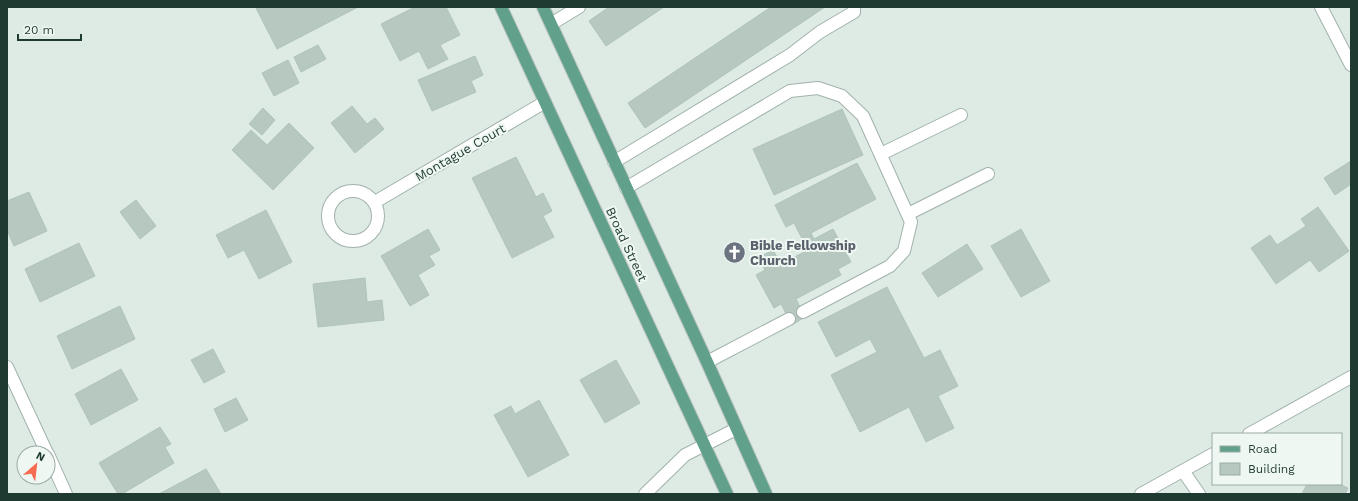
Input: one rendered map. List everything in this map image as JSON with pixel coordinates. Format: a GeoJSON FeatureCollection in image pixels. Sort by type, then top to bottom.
{"type":"FeatureCollection","features":[{"type":"Feature","properties":{"kind":"main road","name":"Broad Street"},"geometry":{"type":"LineString","coordinates":[[501,7],[727,494]]}},
{"type":"Feature","properties":{"kind":"main road","name":"Broad Street"},"geometry":{"type":"LineString","coordinates":[[543,7],[708,362],[736,429],[766,494]]}},
{"type":"Feature","properties":{"kind":"street"},"geometry":{"type":"LineString","coordinates":[[551,24],[578,7]]}},
{"type":"Feature","properties":{"kind":"street"},"geometry":{"type":"LineString","coordinates":[[614,162],[790,55],[820,32],[854,12],[854,7]]}},
{"type":"Feature","properties":{"kind":"street"},"geometry":{"type":"LineString","coordinates":[[1322,7],[1351,65]]}},
{"type":"Feature","properties":{"kind":"street"},"geometry":{"type":"LineString","coordinates":[[626,188],[790,91],[818,88],[842,96],[863,116],[911,222],[904,251],[890,266],[803,312]]}},
{"type":"Feature","properties":{"kind":"street","name":"Montague Court"},"geometry":{"type":"LineString","coordinates":[[375,202],[545,102]]}},
{"type":"Feature","properties":{"kind":"street"},"geometry":{"type":"LineString","coordinates":[[880,154],[961,115]]}},
{"type":"Feature","properties":{"kind":"street"},"geometry":{"type":"LineString","coordinates":[[908,214],[988,174]]}},
{"type":"Feature","properties":{"kind":"street"},"geometry":{"type":"LineString","coordinates":[[349,191],[359,191],[368,195],[375,202],[379,214],[378,224],[373,233],[365,239],[356,242],[346,241],[331,229],[328,220],[328,210],[333,201],[340,194],[349,191]]}},
{"type":"Feature","properties":{"kind":"street"},"geometry":{"type":"LineString","coordinates":[[708,362],[789,319]]}},
{"type":"Feature","properties":{"kind":"street"},"geometry":{"type":"LineString","coordinates":[[7,367],[44,445]]}},
{"type":"Feature","properties":{"kind":"street"},"geometry":{"type":"LineString","coordinates":[[1251,433],[1351,377]]}},
{"type":"Feature","properties":{"kind":"street"},"geometry":{"type":"LineString","coordinates":[[645,494],[685,455],[736,429]]}},
{"type":"Feature","properties":{"kind":"street"},"geometry":{"type":"LineString","coordinates":[[1141,494],[1212,455]]}},
{"type":"Feature","properties":{"kind":"street"},"geometry":{"type":"LineString","coordinates":[[1183,471],[1199,494]]}},
{"type":"Feature","properties":{"kind":"street"},"geometry":{"type":"LineString","coordinates":[[56,472],[66,494]]}},
{"type":"Feature","properties":{"kind":"building"},"geometry":{"type":"Polygon","coordinates":[[[358,7],[277,49],[256,8],[358,7]]]}},
{"type":"Feature","properties":{"kind":"building"},"geometry":{"type":"Polygon","coordinates":[[[415,7],[446,7],[460,35],[440,45],[448,59],[428,69],[419,51],[400,61],[381,24],[415,7]]]}},
{"type":"Feature","properties":{"kind":"building"},"geometry":{"type":"Polygon","coordinates":[[[609,7],[664,7],[606,46],[589,21],[609,7]]]}},
{"type":"Feature","properties":{"kind":"building"},"geometry":{"type":"Polygon","coordinates":[[[771,7],[825,7],[645,128],[628,103],[771,7]]]}},
{"type":"Feature","properties":{"kind":"building"},"geometry":{"type":"Polygon","coordinates":[[[318,45],[326,59],[301,72],[294,57],[318,45]]]}},
{"type":"Feature","properties":{"kind":"building"},"geometry":{"type":"Polygon","coordinates":[[[475,56],[483,75],[471,81],[476,92],[432,111],[418,80],[475,56]]]}},
{"type":"Feature","properties":{"kind":"building"},"geometry":{"type":"Polygon","coordinates":[[[288,60],[299,83],[274,96],[262,73],[288,60]]]}},
{"type":"Feature","properties":{"kind":"building"},"geometry":{"type":"Polygon","coordinates":[[[352,106],[367,124],[375,118],[384,129],[355,153],[331,123],[352,106]]]}},
{"type":"Feature","properties":{"kind":"building"},"geometry":{"type":"Polygon","coordinates":[[[263,108],[275,120],[262,135],[249,124],[263,108]]]}},
{"type":"Feature","properties":{"kind":"building"},"geometry":{"type":"Polygon","coordinates":[[[842,109],[863,155],[774,195],[753,149],[842,109]]]}},
{"type":"Feature","properties":{"kind":"building"},"geometry":{"type":"Polygon","coordinates":[[[289,123],[314,148],[273,190],[232,150],[251,130],[267,145],[289,123]]]}},
{"type":"Feature","properties":{"kind":"building"},"geometry":{"type":"Polygon","coordinates":[[[516,157],[536,197],[543,193],[552,211],[543,216],[554,237],[512,258],[472,178],[516,157]]]}},
{"type":"Feature","properties":{"kind":"building"},"geometry":{"type":"Polygon","coordinates":[[[1351,161],[1351,184],[1335,195],[1324,178],[1351,161]]]}},
{"type":"Feature","properties":{"kind":"building"},"geometry":{"type":"Polygon","coordinates":[[[857,163],[876,199],[811,233],[814,239],[833,229],[851,262],[838,269],[841,275],[796,299],[805,317],[792,325],[781,304],[774,308],[756,275],[765,270],[758,258],[773,250],[781,264],[808,250],[794,223],[786,227],[775,205],[857,163]]]}},
{"type":"Feature","properties":{"kind":"building"},"geometry":{"type":"Polygon","coordinates":[[[29,192],[47,231],[14,246],[7,230],[7,201],[29,192]]]}},
{"type":"Feature","properties":{"kind":"building"},"geometry":{"type":"Polygon","coordinates":[[[136,200],[156,226],[140,239],[120,212],[136,200]]]}},
{"type":"Feature","properties":{"kind":"building"},"geometry":{"type":"Polygon","coordinates":[[[1318,207],[1349,251],[1319,272],[1310,260],[1276,284],[1251,248],[1270,235],[1277,245],[1306,226],[1301,219],[1318,207]]]}},
{"type":"Feature","properties":{"kind":"building"},"geometry":{"type":"Polygon","coordinates":[[[266,210],[292,262],[259,279],[244,250],[228,258],[216,235],[266,210]]]}},
{"type":"Feature","properties":{"kind":"building"},"geometry":{"type":"Polygon","coordinates":[[[428,229],[440,250],[429,256],[435,265],[418,275],[429,295],[410,306],[381,256],[428,229]]]}},
{"type":"Feature","properties":{"kind":"building"},"geometry":{"type":"Polygon","coordinates":[[[1021,229],[1050,281],[1021,297],[991,246],[1021,229]]]}},
{"type":"Feature","properties":{"kind":"building"},"geometry":{"type":"Polygon","coordinates":[[[79,243],[95,276],[40,302],[25,269],[79,243]]]}},
{"type":"Feature","properties":{"kind":"building"},"geometry":{"type":"Polygon","coordinates":[[[967,244],[983,269],[938,297],[922,273],[967,244]]]}},
{"type":"Feature","properties":{"kind":"building"},"geometry":{"type":"Polygon","coordinates":[[[365,278],[367,302],[382,300],[384,320],[318,327],[313,284],[365,278]]]}},
{"type":"Feature","properties":{"kind":"building"},"geometry":{"type":"Polygon","coordinates":[[[887,287],[924,358],[940,350],[958,386],[938,396],[954,428],[926,442],[909,407],[860,432],[831,375],[877,352],[870,339],[836,357],[818,322],[887,287]]]}},
{"type":"Feature","properties":{"kind":"building"},"geometry":{"type":"Polygon","coordinates":[[[120,306],[135,339],[72,369],[57,336],[120,306]]]}},
{"type":"Feature","properties":{"kind":"building"},"geometry":{"type":"Polygon","coordinates":[[[213,349],[225,372],[204,383],[191,360],[213,349]]]}},
{"type":"Feature","properties":{"kind":"building"},"geometry":{"type":"Polygon","coordinates":[[[616,360],[640,403],[605,423],[580,380],[616,360]]]}},
{"type":"Feature","properties":{"kind":"building"},"geometry":{"type":"Polygon","coordinates":[[[121,369],[138,400],[91,425],[75,394],[121,369]]]}},
{"type":"Feature","properties":{"kind":"building"},"geometry":{"type":"Polygon","coordinates":[[[236,398],[248,420],[225,432],[214,409],[236,398]]]}},
{"type":"Feature","properties":{"kind":"building"},"geometry":{"type":"Polygon","coordinates":[[[539,400],[569,455],[528,477],[494,415],[511,406],[515,414],[539,400]]]}},
{"type":"Feature","properties":{"kind":"building"},"geometry":{"type":"Polygon","coordinates":[[[160,427],[171,444],[165,447],[174,463],[122,494],[118,494],[99,463],[160,427]]]}},
{"type":"Feature","properties":{"kind":"building"},"geometry":{"type":"Polygon","coordinates":[[[206,469],[221,494],[159,494],[206,469]]]}},
{"type":"Feature","properties":{"kind":"building"},"geometry":{"type":"Polygon","coordinates":[[[1306,485],[1341,485],[1348,488],[1345,494],[1302,494],[1306,485]]]}},
{"type":"Feature","properties":{"kind":"place","name":"Bible Fellowship Church"},"geometry":{"type":"Point","coordinates":[734,252]}}]}
